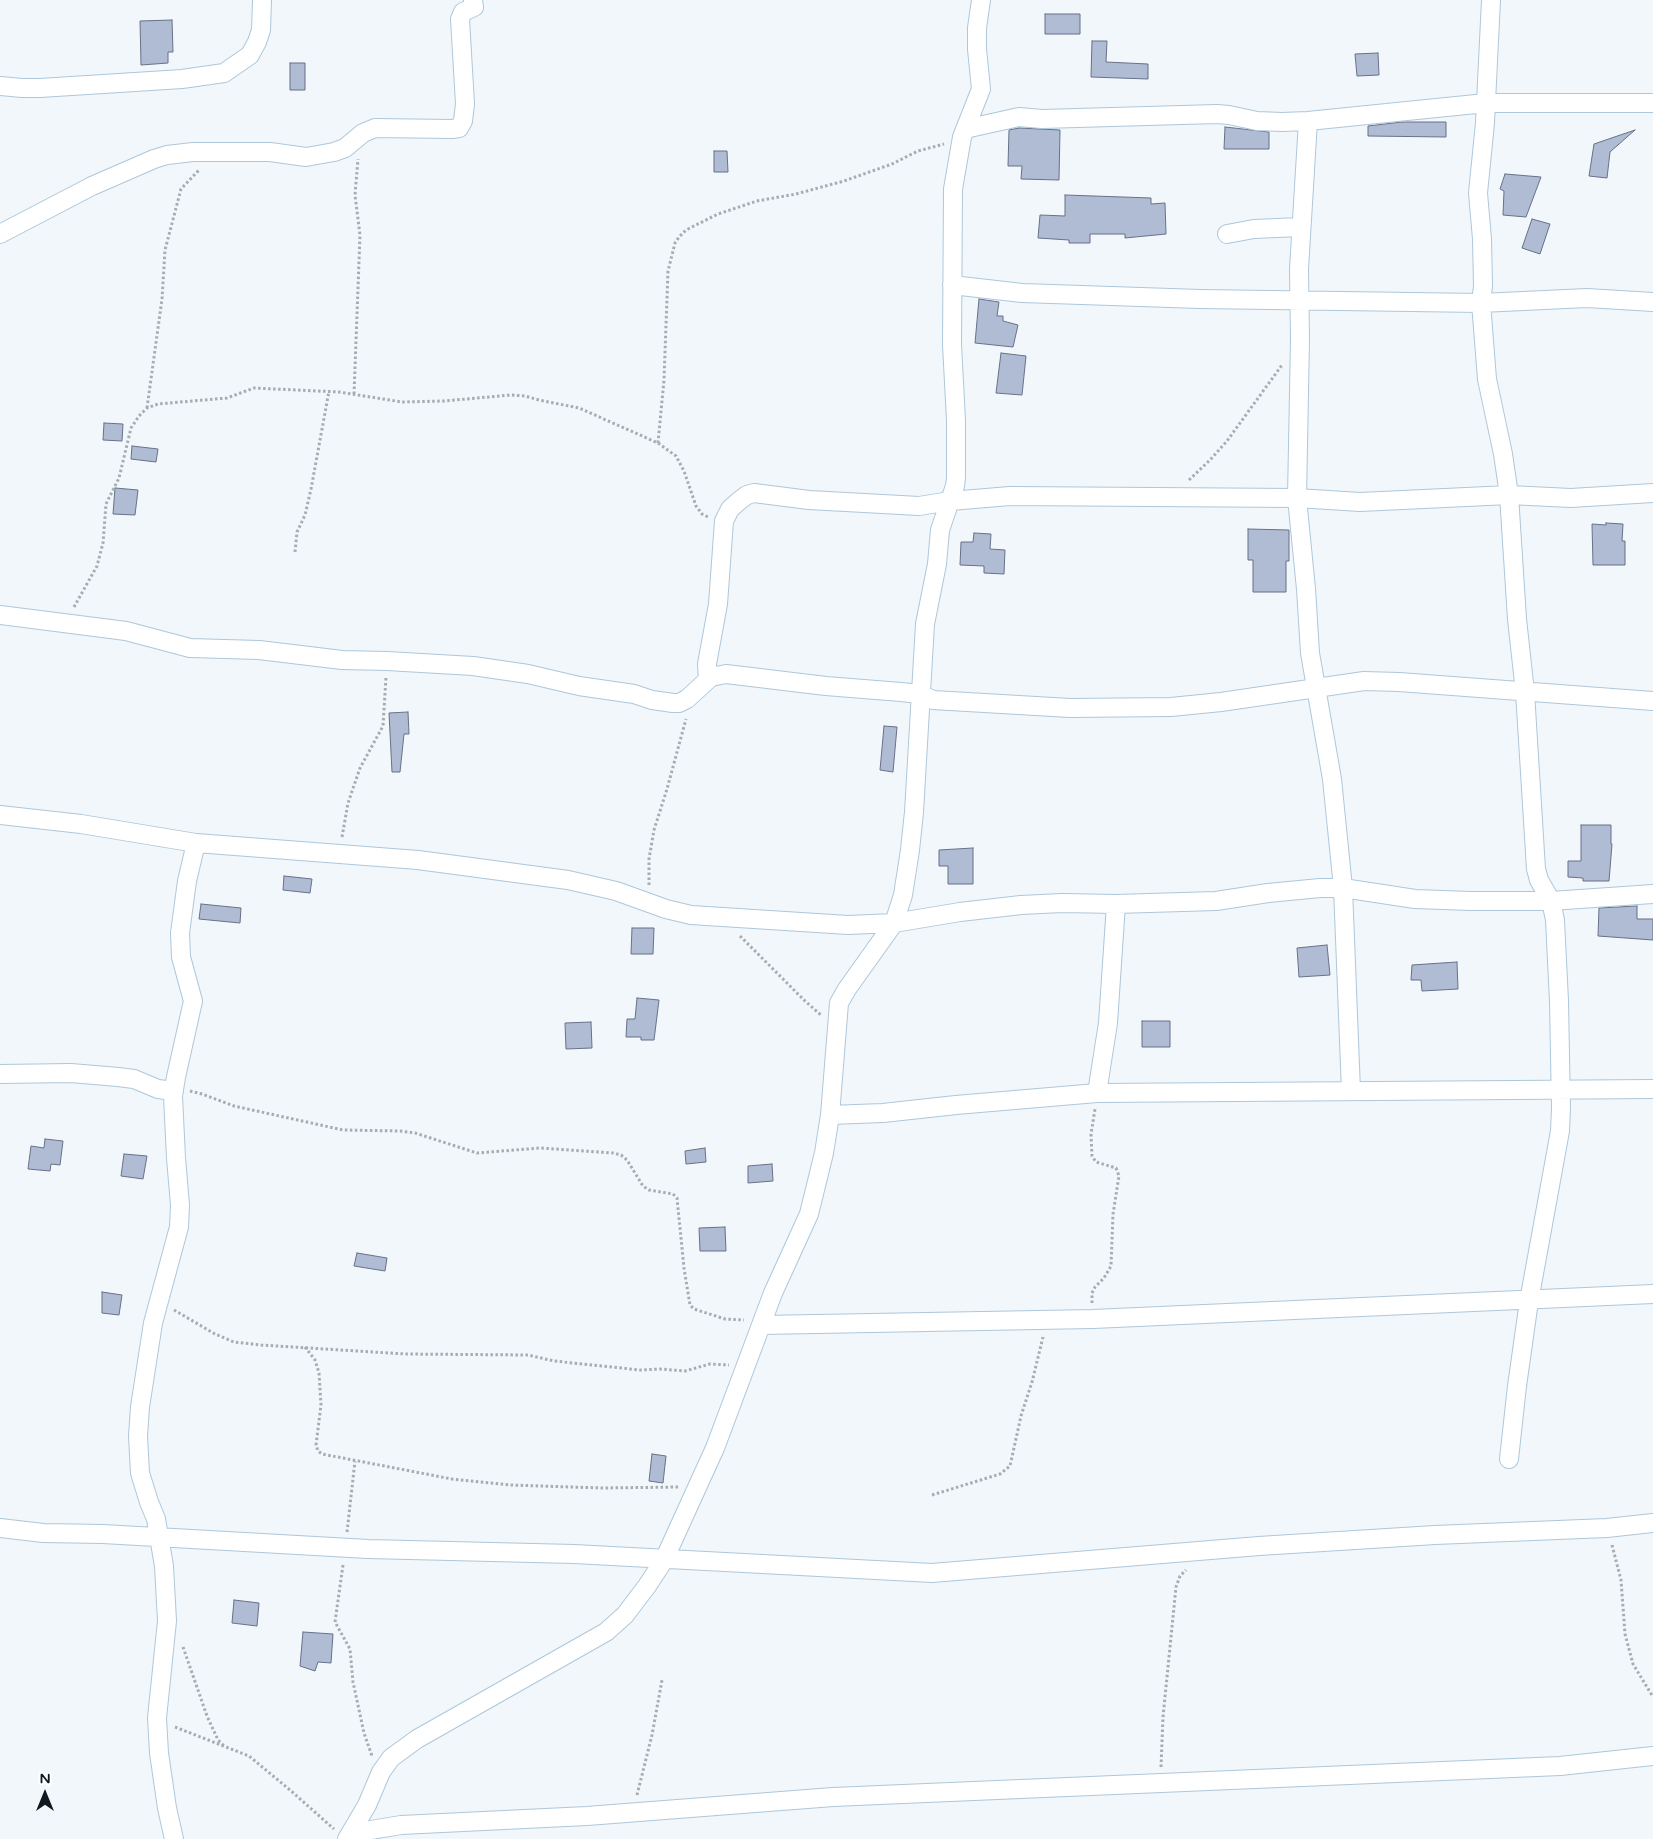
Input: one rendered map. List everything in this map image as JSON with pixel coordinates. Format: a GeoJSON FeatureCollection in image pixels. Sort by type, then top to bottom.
{"type":"FeatureCollection","features":[{"type":"Feature","properties":{"kind":"street"},"geometry":{"type":"LineString","coordinates":[[0,86],[40,88],[182,79],[224,73],[250,55],[257,42],[261,30],[262,0]]}},
{"type":"Feature","properties":{"kind":"street"},"geometry":{"type":"LineString","coordinates":[[0,234],[92,186],[154,159],[177,153],[270,152],[297,157],[315,156],[344,148],[368,130],[375,128],[452,129],[461,126],[464,116],[465,85],[460,19],[463,12],[474,8],[473,0]]}},
{"type":"Feature","properties":{"kind":"street"},"geometry":{"type":"LineString","coordinates":[[342,1836],[367,1806],[379,1776],[391,1758],[417,1739],[606,1632],[624,1615],[664,1560],[698,1487],[715,1448],[762,1323],[808,1214],[824,1153],[830,1116],[836,1028],[841,997],[894,923],[903,895],[911,840],[925,624],[937,564],[940,530],[955,486],[952,285],[953,189],[964,133],[980,89],[977,28],[981,0]]}},
{"type":"Feature","properties":{"kind":"street"},"geometry":{"type":"LineString","coordinates":[[1490,0],[1486,103],[1478,193],[1482,239],[1483,286],[1481,303],[1487,379],[1503,454],[1509,496],[1517,619],[1525,692],[1536,869],[1539,880],[1551,901],[1555,920],[1560,1090],[1560,1131],[1528,1301],[1516,1386],[1509,1458]]}},
{"type":"Feature","properties":{"kind":"street"},"geometry":{"type":"LineString","coordinates":[[964,133],[1019,117],[1042,119],[1217,114],[1270,122],[1308,121],[1486,103],[1653,103]]}},
{"type":"Feature","properties":{"kind":"street"},"geometry":{"type":"LineString","coordinates":[[1308,121],[1300,227],[1298,498],[1310,653],[1332,779],[1343,888],[1351,1091]]}},
{"type":"Feature","properties":{"kind":"street"},"geometry":{"type":"LineString","coordinates":[[1227,234],[1300,227]]}},
{"type":"Feature","properties":{"kind":"street"},"geometry":{"type":"LineString","coordinates":[[952,285],[1022,293],[1200,298],[1481,303],[1587,298],[1653,302]]}},
{"type":"Feature","properties":{"kind":"street"},"geometry":{"type":"LineString","coordinates":[[708,680],[707,664],[718,604],[724,521],[730,509],[747,495],[754,493],[809,500],[919,506],[950,501],[1010,496],[1298,498],[1360,502],[1509,496],[1571,498],[1653,493]]}},
{"type":"Feature","properties":{"kind":"street"},"geometry":{"type":"LineString","coordinates":[[0,615],[126,631],[190,648],[259,650],[342,660],[473,666],[519,673],[579,686],[634,694],[652,700],[673,703],[679,703],[687,699],[708,680],[717,675],[734,674],[793,683],[920,694],[933,700],[980,701],[1017,706],[1171,707],[1221,702],[1364,681],[1653,701]]}},
{"type":"Feature","properties":{"kind":"street"},"geometry":{"type":"LineString","coordinates":[[0,815],[81,824],[196,843],[338,852],[418,860],[568,880],[616,891],[691,915],[848,925],[894,923],[960,912],[1021,905],[1216,901],[1277,892],[1343,888],[1430,900],[1551,901],[1653,894]]}},
{"type":"Feature","properties":{"kind":"street"},"geometry":{"type":"LineString","coordinates":[[174,1839],[159,1753],[157,1718],[166,1621],[164,1566],[156,1520],[140,1473],[138,1436],[140,1407],[153,1323],[178,1227],[180,1205],[176,1158],[174,1091],[193,1001],[181,957],[180,933],[187,881],[196,843]]}},
{"type":"Feature","properties":{"kind":"street"},"geometry":{"type":"LineString","coordinates":[[1097,1093],[1108,1023],[1116,904]]}},
{"type":"Feature","properties":{"kind":"street"},"geometry":{"type":"LineString","coordinates":[[0,1074],[71,1073],[118,1077],[134,1079],[158,1089],[174,1091]]}},
{"type":"Feature","properties":{"kind":"street"},"geometry":{"type":"LineString","coordinates":[[830,1116],[883,1113],[1097,1093],[1653,1089]]}},
{"type":"Feature","properties":{"kind":"street"},"geometry":{"type":"LineString","coordinates":[[762,1323],[1093,1319],[1653,1294]]}},
{"type":"Feature","properties":{"kind":"street"},"geometry":{"type":"LineString","coordinates":[[0,1528],[43,1533],[103,1534],[345,1548],[574,1554],[932,1573],[1259,1546],[1435,1535],[1607,1528],[1653,1523]]}},
{"type":"Feature","properties":{"kind":"street"},"geometry":{"type":"LineString","coordinates":[[362,1836],[420,1824],[633,1812],[833,1797],[1560,1766],[1653,1756]]}},
{"type":"Feature","properties":{"kind":"path"},"geometry":{"type":"LineString","coordinates":[[658,444],[664,380],[668,271],[675,243],[679,237],[686,230],[718,214],[757,201],[796,194],[844,181],[892,164],[918,151],[964,133]]}},
{"type":"Feature","properties":{"kind":"path"},"geometry":{"type":"LineString","coordinates":[[354,394],[360,236],[355,194],[360,136]]}},
{"type":"Feature","properties":{"kind":"path"},"geometry":{"type":"LineString","coordinates":[[147,408],[162,299],[165,250],[181,189],[195,173],[223,152]]}},
{"type":"Feature","properties":{"kind":"path"},"geometry":{"type":"LineString","coordinates":[[1170,498],[1227,441],[1300,338]]}},
{"type":"Feature","properties":{"kind":"path"},"geometry":{"type":"LineString","coordinates":[[66,623],[97,566],[103,543],[106,504],[119,478],[131,428],[139,416],[147,408],[158,404],[227,398],[254,388],[354,394],[386,401],[424,402],[498,396],[525,396],[590,412],[658,444],[676,456],[699,511],[706,516],[724,521]]}},
{"type":"Feature","properties":{"kind":"path"},"geometry":{"type":"LineString","coordinates":[[295,552],[297,532],[305,515],[311,489],[329,392]]}},
{"type":"Feature","properties":{"kind":"path"},"geometry":{"type":"LineString","coordinates":[[338,852],[348,803],[360,768],[383,726],[386,661]]}},
{"type":"Feature","properties":{"kind":"path"},"geometry":{"type":"LineString","coordinates":[[649,903],[649,859],[654,830],[668,789],[686,720],[687,699]]}},
{"type":"Feature","properties":{"kind":"path"},"geometry":{"type":"LineString","coordinates":[[722,918],[805,1001],[836,1028]]}},
{"type":"Feature","properties":{"kind":"path"},"geometry":{"type":"LineString","coordinates":[[174,1091],[193,1092],[234,1106],[343,1130],[415,1133],[478,1152],[540,1148],[621,1155],[627,1160],[643,1186],[648,1190],[673,1194],[677,1198],[690,1305],[725,1319],[762,1323]]}},
{"type":"Feature","properties":{"kind":"path"},"geometry":{"type":"LineString","coordinates":[[1093,1319],[1092,1293],[1111,1266],[1114,1214],[1119,1176],[1116,1168],[1096,1162],[1092,1156],[1091,1134],[1097,1093]]}},
{"type":"Feature","properties":{"kind":"path"},"geometry":{"type":"LineString","coordinates":[[159,1300],[215,1334],[234,1342],[406,1354],[528,1354],[554,1361],[640,1370],[686,1371],[710,1364],[745,1367]]}},
{"type":"Feature","properties":{"kind":"path"},"geometry":{"type":"LineString","coordinates":[[932,1495],[1000,1474],[1010,1466],[1047,1320]]}},
{"type":"Feature","properties":{"kind":"path"},"geometry":{"type":"LineString","coordinates":[[305,1347],[315,1360],[319,1373],[320,1405],[316,1445],[318,1451],[322,1454],[452,1480],[511,1485],[602,1488],[698,1487]]}},
{"type":"Feature","properties":{"kind":"path"},"geometry":{"type":"LineString","coordinates":[[355,1461],[335,1622],[350,1649],[353,1682],[364,1734],[379,1776]]}},
{"type":"Feature","properties":{"kind":"path"},"geometry":{"type":"LineString","coordinates":[[1607,1528],[1621,1580],[1625,1634],[1633,1664],[1653,1697]]}},
{"type":"Feature","properties":{"kind":"path"},"geometry":{"type":"LineString","coordinates":[[1160,1783],[1163,1717],[1175,1593],[1177,1581],[1187,1568]]}},
{"type":"Feature","properties":{"kind":"path"},"geometry":{"type":"LineString","coordinates":[[181,1643],[207,1716],[218,1740],[227,1749]]}},
{"type":"Feature","properties":{"kind":"path"},"geometry":{"type":"LineString","coordinates":[[633,1812],[652,1735],[662,1680]]}},
{"type":"Feature","properties":{"kind":"path"},"geometry":{"type":"LineString","coordinates":[[157,1718],[227,1749],[249,1756],[342,1836]]}},
{"type":"Feature","properties":{"kind":"building"},"geometry":{"type":"Polygon","coordinates":[[[1045,14],[1080,14],[1080,34],[1045,34],[1045,14]]]}},
{"type":"Feature","properties":{"kind":"building"},"geometry":{"type":"Polygon","coordinates":[[[172,20],[173,52],[168,52],[168,63],[141,65],[140,21],[172,20]]]}},
{"type":"Feature","properties":{"kind":"building"},"geometry":{"type":"Polygon","coordinates":[[[1092,41],[1107,41],[1106,62],[1148,64],[1148,79],[1091,77],[1092,41]]]}},
{"type":"Feature","properties":{"kind":"building"},"geometry":{"type":"Polygon","coordinates":[[[1378,53],[1379,75],[1357,76],[1355,54],[1378,53]]]}},
{"type":"Feature","properties":{"kind":"building"},"geometry":{"type":"Polygon","coordinates":[[[290,63],[305,63],[305,90],[290,90],[290,63]]]}},
{"type":"Feature","properties":{"kind":"building"},"geometry":{"type":"Polygon","coordinates":[[[1402,122],[1446,122],[1446,137],[1368,136],[1368,126],[1402,122]]]}},
{"type":"Feature","properties":{"kind":"building"},"geometry":{"type":"Polygon","coordinates":[[[1225,127],[1269,132],[1269,149],[1224,149],[1225,127]]]}},
{"type":"Feature","properties":{"kind":"building"},"geometry":{"type":"Polygon","coordinates":[[[1019,128],[1060,130],[1059,180],[1021,179],[1022,166],[1008,166],[1009,130],[1019,128]]]}},
{"type":"Feature","properties":{"kind":"building"},"geometry":{"type":"Polygon","coordinates":[[[1635,130],[1610,152],[1607,178],[1589,176],[1594,144],[1635,130]]]}},
{"type":"Feature","properties":{"kind":"building"},"geometry":{"type":"Polygon","coordinates":[[[714,151],[727,151],[728,172],[714,172],[714,151]]]}},
{"type":"Feature","properties":{"kind":"building"},"geometry":{"type":"Polygon","coordinates":[[[1505,174],[1541,177],[1526,217],[1503,215],[1504,191],[1500,189],[1505,174]]]}},
{"type":"Feature","properties":{"kind":"building"},"geometry":{"type":"Polygon","coordinates":[[[1065,195],[1151,198],[1151,204],[1165,203],[1166,234],[1125,238],[1125,234],[1090,234],[1090,243],[1069,243],[1069,240],[1038,238],[1040,215],[1065,216],[1065,195]]]}},
{"type":"Feature","properties":{"kind":"building"},"geometry":{"type":"Polygon","coordinates":[[[1532,219],[1550,224],[1540,254],[1522,248],[1532,219]]]}},
{"type":"Feature","properties":{"kind":"building"},"geometry":{"type":"Polygon","coordinates":[[[979,299],[999,302],[997,316],[1003,316],[1003,321],[1018,325],[1013,347],[975,343],[979,299]]]}},
{"type":"Feature","properties":{"kind":"building"},"geometry":{"type":"Polygon","coordinates":[[[1001,353],[1026,356],[1022,395],[996,393],[1001,353]]]}},
{"type":"Feature","properties":{"kind":"building"},"geometry":{"type":"Polygon","coordinates":[[[104,423],[123,424],[122,441],[103,440],[104,423]]]}},
{"type":"Feature","properties":{"kind":"building"},"geometry":{"type":"Polygon","coordinates":[[[132,446],[158,449],[156,462],[131,459],[132,446]]]}},
{"type":"Feature","properties":{"kind":"building"},"geometry":{"type":"Polygon","coordinates":[[[115,488],[138,490],[135,515],[113,514],[115,488]]]}},
{"type":"Feature","properties":{"kind":"building"},"geometry":{"type":"Polygon","coordinates":[[[1606,523],[1623,524],[1622,541],[1625,541],[1625,565],[1593,565],[1592,524],[1606,525],[1606,523]]]}},
{"type":"Feature","properties":{"kind":"building"},"geometry":{"type":"Polygon","coordinates":[[[1248,529],[1289,530],[1286,592],[1253,592],[1253,560],[1248,560],[1248,529]]]}},
{"type":"Feature","properties":{"kind":"building"},"geometry":{"type":"Polygon","coordinates":[[[974,533],[991,534],[990,549],[1005,550],[1004,574],[984,573],[984,566],[960,565],[961,542],[973,542],[974,533]]]}},
{"type":"Feature","properties":{"kind":"building"},"geometry":{"type":"Polygon","coordinates":[[[408,712],[409,734],[404,734],[400,772],[392,772],[389,713],[408,712]]]}},
{"type":"Feature","properties":{"kind":"building"},"geometry":{"type":"Polygon","coordinates":[[[884,726],[897,727],[893,772],[880,770],[884,726]]]}},
{"type":"Feature","properties":{"kind":"building"},"geometry":{"type":"Polygon","coordinates":[[[1581,825],[1611,825],[1612,844],[1609,881],[1583,881],[1583,878],[1568,877],[1568,861],[1581,861],[1581,825]]]}},
{"type":"Feature","properties":{"kind":"building"},"geometry":{"type":"Polygon","coordinates":[[[973,848],[973,884],[948,884],[948,866],[939,866],[939,850],[973,848]]]}},
{"type":"Feature","properties":{"kind":"building"},"geometry":{"type":"Polygon","coordinates":[[[284,876],[312,879],[310,893],[283,890],[284,876]]]}},
{"type":"Feature","properties":{"kind":"building"},"geometry":{"type":"Polygon","coordinates":[[[201,904],[241,908],[240,923],[199,919],[201,904]]]}},
{"type":"Feature","properties":{"kind":"building"},"geometry":{"type":"Polygon","coordinates":[[[1637,906],[1637,919],[1653,919],[1653,940],[1598,936],[1599,908],[1637,906]]]}},
{"type":"Feature","properties":{"kind":"building"},"geometry":{"type":"Polygon","coordinates":[[[632,928],[654,928],[653,954],[631,954],[632,928]]]}},
{"type":"Feature","properties":{"kind":"building"},"geometry":{"type":"Polygon","coordinates":[[[1327,945],[1330,975],[1299,977],[1297,948],[1327,945]]]}},
{"type":"Feature","properties":{"kind":"building"},"geometry":{"type":"Polygon","coordinates":[[[1457,962],[1458,989],[1422,991],[1421,980],[1411,980],[1412,965],[1457,962]]]}},
{"type":"Feature","properties":{"kind":"building"},"geometry":{"type":"Polygon","coordinates":[[[637,998],[659,1000],[654,1040],[641,1040],[641,1037],[626,1037],[627,1019],[635,1019],[637,998]]]}},
{"type":"Feature","properties":{"kind":"building"},"geometry":{"type":"Polygon","coordinates":[[[1142,1021],[1170,1021],[1170,1047],[1142,1047],[1142,1021]]]}},
{"type":"Feature","properties":{"kind":"building"},"geometry":{"type":"Polygon","coordinates":[[[591,1022],[592,1048],[566,1049],[565,1023],[591,1022]]]}},
{"type":"Feature","properties":{"kind":"building"},"geometry":{"type":"Polygon","coordinates":[[[45,1139],[63,1141],[60,1165],[51,1164],[50,1171],[28,1169],[31,1146],[44,1148],[45,1139]]]}},
{"type":"Feature","properties":{"kind":"building"},"geometry":{"type":"Polygon","coordinates":[[[705,1148],[706,1162],[686,1164],[685,1151],[705,1148]]]}},
{"type":"Feature","properties":{"kind":"building"},"geometry":{"type":"Polygon","coordinates":[[[124,1154],[147,1156],[143,1179],[121,1176],[124,1154]]]}},
{"type":"Feature","properties":{"kind":"building"},"geometry":{"type":"Polygon","coordinates":[[[772,1164],[773,1181],[748,1183],[748,1166],[772,1164]]]}},
{"type":"Feature","properties":{"kind":"building"},"geometry":{"type":"Polygon","coordinates":[[[725,1227],[726,1251],[700,1251],[699,1228],[725,1227]]]}},
{"type":"Feature","properties":{"kind":"building"},"geometry":{"type":"Polygon","coordinates":[[[357,1253],[387,1258],[385,1271],[354,1266],[357,1253]]]}},
{"type":"Feature","properties":{"kind":"building"},"geometry":{"type":"Polygon","coordinates":[[[102,1292],[122,1295],[119,1315],[102,1313],[102,1292]]]}},
{"type":"Feature","properties":{"kind":"building"},"geometry":{"type":"Polygon","coordinates":[[[652,1454],[666,1456],[663,1483],[649,1481],[652,1454]]]}},
{"type":"Feature","properties":{"kind":"building"},"geometry":{"type":"Polygon","coordinates":[[[234,1600],[259,1603],[257,1626],[232,1623],[234,1600]]]}},
{"type":"Feature","properties":{"kind":"building"},"geometry":{"type":"Polygon","coordinates":[[[303,1632],[333,1634],[331,1663],[318,1662],[315,1671],[300,1666],[303,1632]]]}}]}
